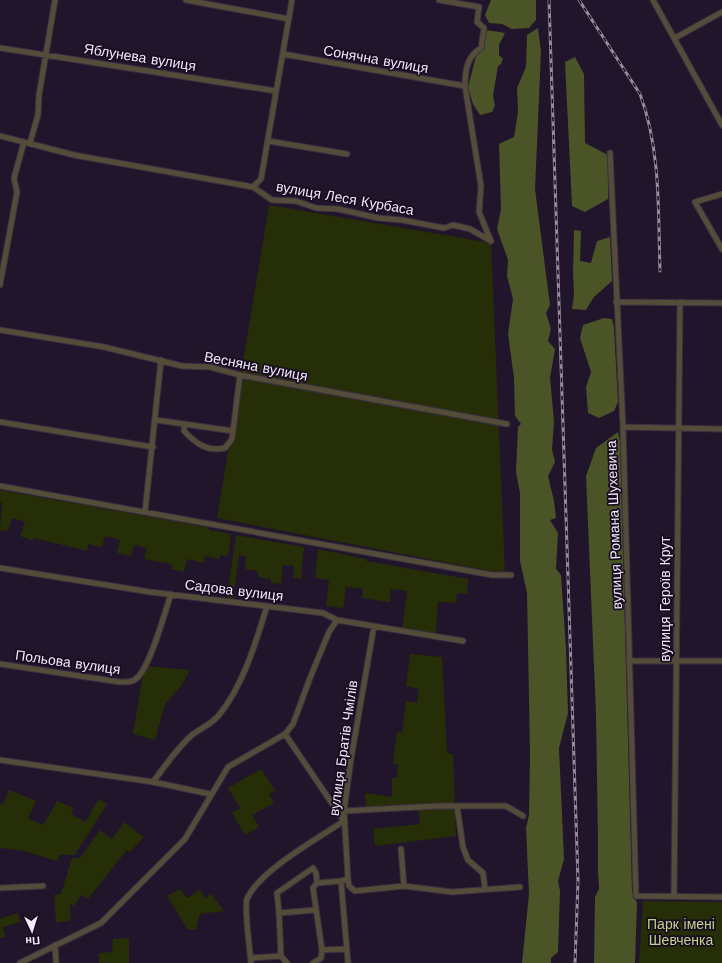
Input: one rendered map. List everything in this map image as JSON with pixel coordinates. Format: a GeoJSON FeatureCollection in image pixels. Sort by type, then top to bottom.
{"type":"FeatureCollection","features":[{"type":"Feature","properties":{"kind":"street"},"geometry":{"type":"LineString","coordinates":[[30,143],[38,115],[39,95],[55,0]]}},
{"type":"Feature","properties":{"kind":"street"},"geometry":{"type":"LineString","coordinates":[[186,0],[289,19]]}},
{"type":"Feature","properties":{"kind":"street"},"geometry":{"type":"LineString","coordinates":[[252,187],[261,179],[292,0]]}},
{"type":"Feature","properties":{"kind":"street"},"geometry":{"type":"LineString","coordinates":[[439,0],[479,7],[477,22],[484,28],[481,48],[474,52],[469,60],[465,74],[466,86]]}},
{"type":"Feature","properties":{"kind":"street"},"geometry":{"type":"LineString","coordinates":[[653,0],[722,125]]}},
{"type":"Feature","properties":{"kind":"street"},"geometry":{"type":"LineString","coordinates":[[675,38],[722,12]]}},
{"type":"Feature","properties":{"kind":"street","name":"Яблунева вулиця"},"geometry":{"type":"LineString","coordinates":[[0,48],[276,91]]}},
{"type":"Feature","properties":{"kind":"street","name":"Сонячна вулиця"},"geometry":{"type":"LineString","coordinates":[[283,54],[466,86]]}},
{"type":"Feature","properties":{"kind":"street","name":"вулиця Леся Курбаса"},"geometry":{"type":"LineString","coordinates":[[0,136],[74,155],[252,187],[272,200],[296,201],[316,208],[338,209],[378,218],[402,220],[444,228],[453,225],[470,229],[491,241],[479,212],[480,186],[466,86]]}},
{"type":"Feature","properties":{"kind":"street"},"geometry":{"type":"LineString","coordinates":[[268,141],[347,154]]}},
{"type":"Feature","properties":{"kind":"street"},"geometry":{"type":"LineString","coordinates":[[0,285],[17,192],[14,178],[24,142]]}},
{"type":"Feature","properties":{"kind":"street","name":"вулиця Романа Шухевича"},"geometry":{"type":"LineString","coordinates":[[610,154],[623,427],[636,896],[674,896]]}},
{"type":"Feature","properties":{"kind":"street"},"geometry":{"type":"LineString","coordinates":[[722,194],[695,202],[722,249]]}},
{"type":"Feature","properties":{"kind":"street"},"geometry":{"type":"LineString","coordinates":[[616,302],[722,303]]}},
{"type":"Feature","properties":{"kind":"street","name":"вулиця Героїв Крут"},"geometry":{"type":"LineString","coordinates":[[674,896],[680,302]]}},
{"type":"Feature","properties":{"kind":"street","name":"Весняна вулиця"},"geometry":{"type":"LineString","coordinates":[[0,330],[98,346],[182,366],[210,367],[240,376],[507,424]]}},
{"type":"Feature","properties":{"kind":"street"},"geometry":{"type":"LineString","coordinates":[[145,512],[156,420],[161,360]]}},
{"type":"Feature","properties":{"kind":"street"},"geometry":{"type":"LineString","coordinates":[[184,424],[184,432],[195,443],[216,450],[225,448],[232,439],[240,376]]}},
{"type":"Feature","properties":{"kind":"street"},"geometry":{"type":"LineString","coordinates":[[156,420],[233,431]]}},
{"type":"Feature","properties":{"kind":"street"},"geometry":{"type":"LineString","coordinates":[[0,422],[153,446]]}},
{"type":"Feature","properties":{"kind":"street"},"geometry":{"type":"LineString","coordinates":[[623,427],[722,429]]}},
{"type":"Feature","properties":{"kind":"street"},"geometry":{"type":"LineString","coordinates":[[0,486],[492,575],[511,575]]}},
{"type":"Feature","properties":{"kind":"street","name":"Садова вулиця"},"geometry":{"type":"LineString","coordinates":[[0,568],[171,594],[323,613],[337,620],[463,641]]}},
{"type":"Feature","properties":{"kind":"street","name":"Польова вулиця"},"geometry":{"type":"LineString","coordinates":[[0,664],[120,682],[132,682],[138,677],[147,661],[171,594]]}},
{"type":"Feature","properties":{"kind":"street"},"geometry":{"type":"LineString","coordinates":[[153,782],[170,758],[192,735],[210,724],[219,715],[244,672],[267,606]]}},
{"type":"Feature","properties":{"kind":"street"},"geometry":{"type":"LineString","coordinates":[[20,963],[101,923],[185,839],[197,820],[210,794],[228,767],[285,734],[293,724],[312,672],[337,620]]}},
{"type":"Feature","properties":{"kind":"street","name":"вулиця Братів Чмілів"},"geometry":{"type":"LineString","coordinates":[[348,879],[344,812],[351,759],[374,626]]}},
{"type":"Feature","properties":{"kind":"street"},"geometry":{"type":"LineString","coordinates":[[629,661],[722,661]]}},
{"type":"Feature","properties":{"kind":"street"},"geometry":{"type":"LineString","coordinates":[[281,956],[251,961],[246,900],[267,872],[344,821],[285,734]]}},
{"type":"Feature","properties":{"kind":"street"},"geometry":{"type":"LineString","coordinates":[[0,760],[153,782],[210,794]]}},
{"type":"Feature","properties":{"kind":"street"},"geometry":{"type":"LineString","coordinates":[[344,812],[457,806],[506,806],[523,816]]}},
{"type":"Feature","properties":{"kind":"street"},"geometry":{"type":"LineString","coordinates":[[457,806],[463,848],[468,860],[483,872],[485,889]]}},
{"type":"Feature","properties":{"kind":"street"},"geometry":{"type":"LineString","coordinates":[[401,849],[404,886]]}},
{"type":"Feature","properties":{"kind":"street"},"geometry":{"type":"LineString","coordinates":[[288,963],[281,956],[277,893],[313,868],[316,873],[317,883],[313,888],[322,958],[312,963]]}},
{"type":"Feature","properties":{"kind":"street"},"geometry":{"type":"LineString","coordinates":[[317,883],[348,879],[349,886],[355,891],[404,886],[452,892],[520,887]]}},
{"type":"Feature","properties":{"kind":"street"},"geometry":{"type":"LineString","coordinates":[[340,881],[348,963]]}},
{"type":"Feature","properties":{"kind":"street"},"geometry":{"type":"LineString","coordinates":[[0,888],[44,886]]}},
{"type":"Feature","properties":{"kind":"street"},"geometry":{"type":"LineString","coordinates":[[674,896],[722,896]]}},
{"type":"Feature","properties":{"kind":"street"},"geometry":{"type":"LineString","coordinates":[[279,913],[315,910]]}},
{"type":"Feature","properties":{"kind":"street"},"geometry":{"type":"LineString","coordinates":[[55,945],[56,963]]}},
{"type":"Feature","properties":{"kind":"street"},"geometry":{"type":"LineString","coordinates":[[322,950],[347,949]]}},
{"type":"Feature","properties":{"kind":"green space"},"geometry":{"type":"Polygon","coordinates":[[[491,0],[536,0],[536,20],[529,28],[512,29],[502,24],[489,23],[485,15],[491,0]]]}},
{"type":"Feature","properties":{"kind":"green space"},"geometry":{"type":"Polygon","coordinates":[[[538,28],[541,52],[535,189],[550,305],[546,313],[551,329],[548,341],[555,349],[550,378],[554,421],[552,450],[555,462],[548,476],[554,501],[556,518],[550,520],[558,533],[556,569],[561,575],[566,649],[568,713],[559,748],[564,859],[558,881],[560,891],[558,952],[551,958],[551,963],[522,963],[529,894],[526,828],[529,815],[530,755],[527,593],[520,561],[520,493],[516,472],[518,427],[521,424],[515,416],[514,378],[508,334],[513,299],[507,276],[508,260],[497,229],[501,209],[499,144],[514,137],[518,112],[517,88],[526,67],[527,35],[538,28]]]}},
{"type":"Feature","properties":{"kind":"green space"},"geometry":{"type":"Polygon","coordinates":[[[486,30],[505,33],[499,45],[499,55],[503,59],[501,64],[498,66],[493,96],[495,105],[492,112],[480,115],[473,104],[468,87],[482,33],[486,30]]]}},
{"type":"Feature","properties":{"kind":"green space"},"geometry":{"type":"Polygon","coordinates":[[[575,57],[584,74],[585,143],[608,155],[608,199],[585,212],[572,206],[565,62],[575,57]]]}},
{"type":"Feature","properties":{"kind":"green space"},"geometry":{"type":"Polygon","coordinates":[[[269,205],[491,243],[505,574],[217,518],[269,205]]]}},
{"type":"Feature","properties":{"kind":"green space"},"geometry":{"type":"Polygon","coordinates":[[[574,230],[581,231],[580,261],[591,263],[597,241],[610,237],[612,281],[594,297],[586,310],[572,309],[574,295],[574,230]]]}},
{"type":"Feature","properties":{"kind":"green space"},"geometry":{"type":"Polygon","coordinates":[[[604,318],[612,319],[614,328],[618,402],[614,411],[599,418],[588,413],[586,387],[591,372],[580,338],[583,325],[604,318]]]}},
{"type":"Feature","properties":{"kind":"green space"},"geometry":{"type":"Polygon","coordinates":[[[618,432],[620,441],[632,891],[637,903],[635,963],[594,963],[595,897],[599,889],[596,714],[586,476],[596,448],[618,432]]]}},
{"type":"Feature","properties":{"kind":"green space"},"geometry":{"type":"Polygon","coordinates":[[[0,490],[207,527],[210,530],[231,534],[228,556],[220,555],[220,559],[205,556],[204,563],[187,559],[184,572],[171,569],[172,564],[144,559],[147,548],[134,545],[131,556],[117,553],[120,540],[105,536],[102,547],[88,544],[87,551],[34,538],[33,541],[20,536],[25,522],[12,518],[7,532],[0,530],[2,503],[0,502],[0,490]]]}},
{"type":"Feature","properties":{"kind":"green space"},"geometry":{"type":"Polygon","coordinates":[[[236,535],[304,547],[301,579],[293,578],[294,566],[283,565],[281,584],[271,583],[271,579],[258,577],[258,571],[245,569],[246,556],[239,555],[233,599],[227,598],[236,535]]]}},
{"type":"Feature","properties":{"kind":"green space"},"geometry":{"type":"Polygon","coordinates":[[[318,549],[366,559],[366,561],[468,579],[467,594],[457,593],[456,603],[438,602],[436,633],[402,629],[407,591],[391,589],[390,602],[362,598],[363,589],[346,587],[343,608],[326,606],[329,580],[315,578],[318,549]]]}},
{"type":"Feature","properties":{"kind":"green space"},"geometry":{"type":"Polygon","coordinates":[[[410,654],[442,657],[447,753],[453,754],[456,836],[375,846],[373,829],[420,824],[418,809],[366,813],[365,793],[392,797],[392,778],[397,778],[398,764],[393,764],[397,732],[402,733],[406,701],[417,703],[419,689],[406,686],[410,654]]]}},
{"type":"Feature","properties":{"kind":"green space"},"geometry":{"type":"Polygon","coordinates":[[[147,666],[190,670],[181,686],[165,704],[155,740],[133,734],[142,680],[147,666]]]}},
{"type":"Feature","properties":{"kind":"green space"},"geometry":{"type":"Polygon","coordinates":[[[261,769],[275,790],[269,794],[274,803],[252,815],[259,827],[245,835],[232,813],[240,808],[228,788],[261,769]]]}},
{"type":"Feature","properties":{"kind":"green space"},"geometry":{"type":"Polygon","coordinates":[[[9,790],[36,801],[28,818],[43,825],[57,801],[74,808],[71,814],[85,822],[99,799],[107,804],[75,855],[60,855],[57,861],[24,851],[0,848],[0,804],[3,804],[9,790]]]}},
{"type":"Feature","properties":{"kind":"green space"},"geometry":{"type":"Polygon","coordinates":[[[124,822],[144,837],[130,852],[127,850],[88,899],[81,895],[74,906],[70,904],[71,920],[56,923],[54,895],[61,894],[72,858],[80,858],[100,830],[112,839],[124,822]]]}},
{"type":"Feature","properties":{"kind":"green space"},"geometry":{"type":"Polygon","coordinates":[[[180,889],[187,898],[200,890],[205,898],[211,894],[224,911],[200,914],[196,929],[188,930],[167,896],[180,889]]]}},
{"type":"Feature","properties":{"kind":"green space","name":"Парк імені Шевченка"},"geometry":{"type":"Polygon","coordinates":[[[643,901],[722,902],[722,963],[639,963],[643,901]]]}},
{"type":"Feature","properties":{"kind":"green space"},"geometry":{"type":"Polygon","coordinates":[[[18,913],[20,922],[3,927],[5,937],[0,938],[0,919],[18,913]]]}},
{"type":"Feature","properties":{"kind":"green space"},"geometry":{"type":"Polygon","coordinates":[[[129,938],[129,963],[99,963],[99,953],[112,952],[113,939],[129,938]]]}},
{"type":"Feature","properties":{"kind":"railway"},"geometry":{"type":"LineString","coordinates":[[549,0],[578,881],[575,963]]}},
{"type":"Feature","properties":{"kind":"railway"},"geometry":{"type":"LineString","coordinates":[[579,0],[640,94],[647,115],[652,137],[657,181],[660,271]]}}]}
